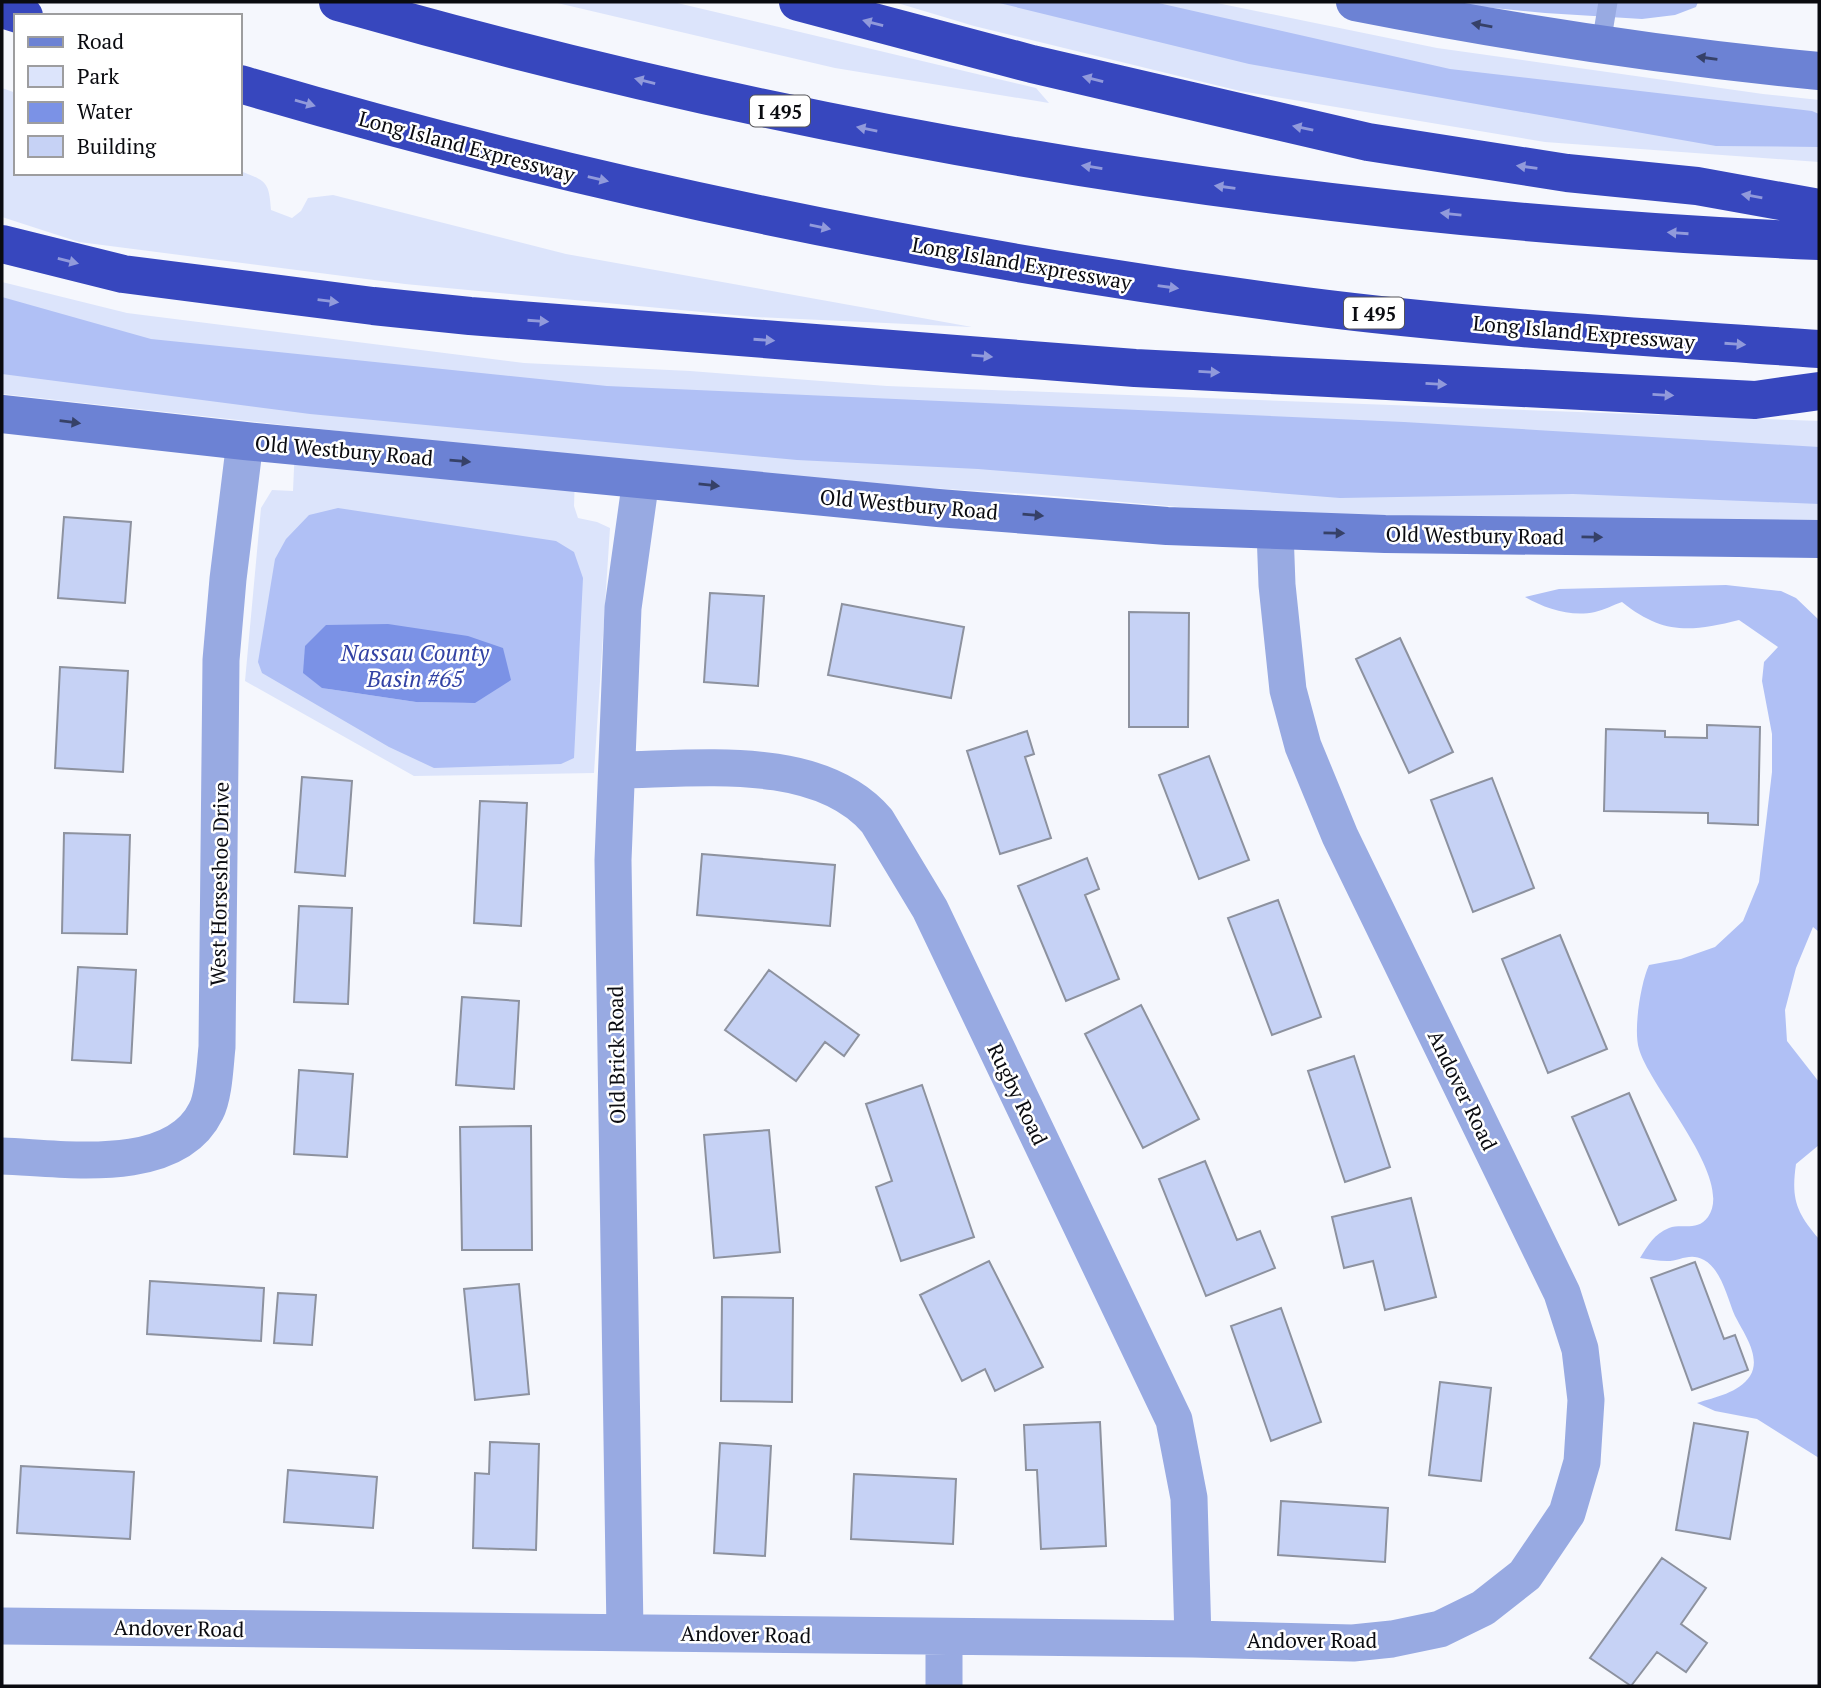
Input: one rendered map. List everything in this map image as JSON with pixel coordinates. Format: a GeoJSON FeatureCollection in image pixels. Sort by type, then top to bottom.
{"type":"FeatureCollection","features":[{"type":"Feature","properties":{"kind":"highway","name":"I 495"},"geometry":{"type":"LineString","coordinates":[[338,2],[419,25],[655,83],[894,134],[1034,158],[1286,196],[1418,211],[1569,225],[1819,241]]}},
{"type":"Feature","properties":{"kind":"highway"},"geometry":{"type":"LineString","coordinates":[[798,2],[1057,71],[1368,142],[1567,173],[1696,186],[1819,208]]}},
{"type":"Feature","properties":{"kind":"highway","name":"Long Island Expressway"},"geometry":{"type":"LineString","coordinates":[[242,85],[559,171],[807,225],[1051,269],[1308,306],[1436,320],[1819,349]]}},
{"type":"Feature","properties":{"kind":"highway"},"geometry":{"type":"LineString","coordinates":[[2,244],[123,274],[190,284],[470,316],[681,334],[1135,368],[1755,400],[1819,391]]}},
{"type":"Feature","properties":{"kind":"main road"},"geometry":{"type":"LineString","coordinates":[[1355,2],[1601,44],[1819,71]]}},
{"type":"Feature","properties":{"kind":"main road","name":"Old Westbury Road"},"geometry":{"type":"LineString","coordinates":[[2,414],[245,441],[952,509],[1167,526],[1275,531],[1819,539]]}},
{"type":"Feature","properties":{"kind":"street","name":"West Horseshoe Drive"},"geometry":{"type":"LineString","coordinates":[[4,1156],[121,1160],[158,1151],[186,1137],[208,1109],[217,1047],[221,660],[245,441]]}},
{"type":"Feature","properties":{"kind":"street","name":"Old Brick Road"},"geometry":{"type":"LineString","coordinates":[[625,1632],[613,860],[623,608],[641,479]]}},
{"type":"Feature","properties":{"kind":"street","name":"Andover Road"},"geometry":{"type":"LineString","coordinates":[[2,1626],[1353,1643],[1392,1640],[1440,1629],[1483,1608],[1525,1575],[1566,1513],[1582,1462],[1586,1400],[1580,1349],[1562,1293],[1340,836],[1303,746],[1288,690],[1277,585],[1275,531]]}},
{"type":"Feature","properties":{"kind":"street","name":"Rugby Road"},"geometry":{"type":"LineString","coordinates":[[617,770],[736,769],[794,775],[841,792],[867,809],[877,821],[930,909],[1174,1420],[1189,1498],[1193,1639]]}},
{"type":"Feature","properties":{"kind":"street"},"geometry":{"type":"LineString","coordinates":[[944,1637],[944,1686]]}},
{"type":"Feature","properties":{"kind":"lane"},"geometry":{"type":"LineString","coordinates":[[1601,44],[1608,2]]}},
{"type":"Feature","properties":{"kind":"green space"},"geometry":{"type":"Polygon","coordinates":[[[553,2],[673,2],[1036,88],[1049,103],[835,68],[553,2]]]}},
{"type":"Feature","properties":{"kind":"green space"},"geometry":{"type":"Polygon","coordinates":[[[894,2],[1212,2],[1437,48],[1819,100],[1819,162],[1545,142],[1240,91],[974,26],[894,2]]]}},
{"type":"Feature","properties":{"kind":"green space"},"geometry":{"type":"Polygon","coordinates":[[[2,88],[14,92],[14,175],[242,175],[242,172],[264,183],[269,193],[271,210],[292,218],[301,211],[308,198],[333,195],[566,254],[972,327],[755,317],[405,284],[79,242],[2,217],[2,88]]]}},
{"type":"Feature","properties":{"kind":"green space"},"geometry":{"type":"Polygon","coordinates":[[[2,282],[127,313],[524,363],[690,371],[887,386],[1819,421],[1819,522],[1676,518],[1272,515],[1030,494],[775,479],[2,394],[2,282]]]}},
{"type":"Feature","properties":{"kind":"green space"},"geometry":{"type":"Polygon","coordinates":[[[295,446],[575,475],[574,506],[578,518],[610,528],[594,773],[414,776],[245,681],[261,508],[272,490],[293,491],[295,446]]]}},
{"type":"Feature","properties":{"kind":"shaded area"},"geometry":{"type":"Polygon","coordinates":[[[995,2],[1154,2],[1450,69],[1812,111],[1819,114],[1819,147],[1716,146],[1249,64],[995,2]]]}},
{"type":"Feature","properties":{"kind":"shaded area"},"geometry":{"type":"Polygon","coordinates":[[[1432,2],[1698,2],[1696,7],[1675,15],[1642,19],[1432,2]]]}},
{"type":"Feature","properties":{"kind":"shaded area"},"geometry":{"type":"Polygon","coordinates":[[[2,297],[151,339],[607,386],[1404,422],[1819,447],[1819,504],[1573,494],[1340,498],[978,469],[797,460],[310,414],[2,374],[2,297]]]}},
{"type":"Feature","properties":{"kind":"shaded area"},"geometry":{"type":"Polygon","coordinates":[[[338,508],[556,541],[574,552],[583,578],[574,758],[561,764],[434,768],[389,747],[262,673],[258,662],[275,559],[286,539],[309,515],[338,508]],[[322,688],[416,702],[475,703],[322,688]]]}},
{"type":"Feature","properties":{"kind":"shaded area"},"geometry":{"type":"Polygon","coordinates":[[[1726,585],[1781,591],[1796,598],[1819,620],[1819,932],[1813,927],[1796,968],[1785,1010],[1787,1041],[1819,1082],[1819,1145],[1796,1164],[1794,1187],[1800,1213],[1819,1239],[1819,1458],[1757,1419],[1715,1411],[1697,1403],[1726,1394],[1745,1382],[1753,1369],[1750,1345],[1720,1277],[1704,1260],[1694,1257],[1667,1261],[1640,1258],[1652,1240],[1664,1230],[1704,1222],[1713,1200],[1710,1180],[1701,1157],[1646,1066],[1639,1049],[1639,1006],[1649,965],[1681,959],[1715,947],[1743,921],[1759,882],[1772,772],[1772,734],[1762,681],[1764,662],[1778,647],[1739,620],[1706,627],[1678,628],[1651,620],[1622,602],[1595,612],[1568,613],[1525,597],[1559,589],[1726,585]]]}},
{"type":"Feature","properties":{"kind":"water","name":"Nassau County Basin #65"},"geometry":{"type":"Polygon","coordinates":[[[388,624],[468,636],[503,648],[511,680],[475,703],[416,702],[322,688],[303,673],[305,646],[326,625],[388,624]]]}},
{"type":"Feature","properties":{"kind":"building"},"geometry":{"type":"Polygon","coordinates":[[[64,517],[131,522],[125,603],[58,598],[64,517]]]}},
{"type":"Feature","properties":{"kind":"building"},"geometry":{"type":"Polygon","coordinates":[[[710,593],[764,596],[758,686],[704,682],[710,593]]]}},
{"type":"Feature","properties":{"kind":"building"},"geometry":{"type":"Polygon","coordinates":[[[842,604],[964,627],[951,698],[828,675],[842,604]]]}},
{"type":"Feature","properties":{"kind":"building"},"geometry":{"type":"Polygon","coordinates":[[[1129,612],[1189,613],[1188,727],[1129,727],[1129,612]]]}},
{"type":"Feature","properties":{"kind":"building"},"geometry":{"type":"Polygon","coordinates":[[[1400,638],[1453,752],[1409,773],[1356,659],[1400,638]]]}},
{"type":"Feature","properties":{"kind":"building"},"geometry":{"type":"Polygon","coordinates":[[[60,667],[128,671],[123,772],[55,768],[60,667]]]}},
{"type":"Feature","properties":{"kind":"building"},"geometry":{"type":"Polygon","coordinates":[[[1707,725],[1760,727],[1758,825],[1708,823],[1708,813],[1604,811],[1606,729],[1665,731],[1665,737],[1707,738],[1707,725]]]}},
{"type":"Feature","properties":{"kind":"building"},"geometry":{"type":"Polygon","coordinates":[[[1027,731],[1034,754],[1025,757],[1051,838],[1000,854],[967,751],[1027,731]]]}},
{"type":"Feature","properties":{"kind":"building"},"geometry":{"type":"Polygon","coordinates":[[[1209,756],[1249,860],[1199,879],[1159,775],[1209,756]]]}},
{"type":"Feature","properties":{"kind":"building"},"geometry":{"type":"Polygon","coordinates":[[[302,777],[352,781],[345,876],[295,872],[302,777]]]}},
{"type":"Feature","properties":{"kind":"building"},"geometry":{"type":"Polygon","coordinates":[[[1492,778],[1534,888],[1473,912],[1431,800],[1492,778]]]}},
{"type":"Feature","properties":{"kind":"building"},"geometry":{"type":"Polygon","coordinates":[[[480,801],[527,803],[521,926],[474,923],[480,801]]]}},
{"type":"Feature","properties":{"kind":"building"},"geometry":{"type":"Polygon","coordinates":[[[64,833],[130,835],[127,934],[62,933],[64,833]]]}},
{"type":"Feature","properties":{"kind":"building"},"geometry":{"type":"Polygon","coordinates":[[[702,854],[835,865],[830,926],[697,915],[702,854]]]}},
{"type":"Feature","properties":{"kind":"building"},"geometry":{"type":"Polygon","coordinates":[[[1087,858],[1099,889],[1085,895],[1119,979],[1066,1001],[1018,886],[1087,858]]]}},
{"type":"Feature","properties":{"kind":"building"},"geometry":{"type":"Polygon","coordinates":[[[1278,900],[1321,1017],[1272,1035],[1228,918],[1278,900]]]}},
{"type":"Feature","properties":{"kind":"building"},"geometry":{"type":"Polygon","coordinates":[[[299,906],[352,908],[348,1004],[294,1002],[299,906]]]}},
{"type":"Feature","properties":{"kind":"building"},"geometry":{"type":"Polygon","coordinates":[[[1560,935],[1607,1049],[1548,1073],[1502,959],[1560,935]]]}},
{"type":"Feature","properties":{"kind":"building"},"geometry":{"type":"Polygon","coordinates":[[[78,967],[136,970],[131,1063],[72,1060],[78,967]]]}},
{"type":"Feature","properties":{"kind":"building"},"geometry":{"type":"Polygon","coordinates":[[[769,970],[859,1035],[844,1056],[825,1042],[796,1081],[725,1030],[769,970]]]}},
{"type":"Feature","properties":{"kind":"building"},"geometry":{"type":"Polygon","coordinates":[[[462,997],[519,1001],[514,1089],[456,1085],[462,997]]]}},
{"type":"Feature","properties":{"kind":"building"},"geometry":{"type":"Polygon","coordinates":[[[1141,1005],[1199,1119],[1143,1148],[1085,1034],[1141,1005]]]}},
{"type":"Feature","properties":{"kind":"building"},"geometry":{"type":"Polygon","coordinates":[[[1354,1056],[1390,1167],[1345,1182],[1308,1071],[1354,1056]]]}},
{"type":"Feature","properties":{"kind":"building"},"geometry":{"type":"Polygon","coordinates":[[[299,1070],[353,1074],[347,1157],[294,1154],[299,1070]]]}},
{"type":"Feature","properties":{"kind":"building"},"geometry":{"type":"Polygon","coordinates":[[[922,1085],[974,1237],[901,1261],[876,1187],[892,1181],[866,1104],[922,1085]]]}},
{"type":"Feature","properties":{"kind":"building"},"geometry":{"type":"Polygon","coordinates":[[[1629,1093],[1676,1200],[1619,1225],[1572,1117],[1629,1093]]]}},
{"type":"Feature","properties":{"kind":"building"},"geometry":{"type":"Polygon","coordinates":[[[531,1126],[532,1250],[462,1250],[460,1127],[531,1126]]]}},
{"type":"Feature","properties":{"kind":"building"},"geometry":{"type":"Polygon","coordinates":[[[769,1130],[780,1252],[714,1258],[704,1135],[769,1130]]]}},
{"type":"Feature","properties":{"kind":"building"},"geometry":{"type":"Polygon","coordinates":[[[1205,1161],[1237,1240],[1260,1231],[1275,1268],[1206,1296],[1159,1179],[1205,1161]]]}},
{"type":"Feature","properties":{"kind":"building"},"geometry":{"type":"Polygon","coordinates":[[[1411,1198],[1436,1297],[1385,1310],[1373,1261],[1344,1268],[1332,1217],[1411,1198]]]}},
{"type":"Feature","properties":{"kind":"building"},"geometry":{"type":"Polygon","coordinates":[[[989,1261],[1043,1367],[995,1391],[985,1369],[962,1381],[920,1295],[989,1261]]]}},
{"type":"Feature","properties":{"kind":"building"},"geometry":{"type":"Polygon","coordinates":[[[1695,1262],[1724,1339],[1735,1335],[1748,1370],[1692,1390],[1651,1278],[1695,1262]]]}},
{"type":"Feature","properties":{"kind":"building"},"geometry":{"type":"Polygon","coordinates":[[[150,1281],[264,1288],[261,1341],[147,1334],[150,1281]]]}},
{"type":"Feature","properties":{"kind":"building"},"geometry":{"type":"Polygon","coordinates":[[[519,1284],[529,1394],[475,1400],[464,1289],[519,1284]]]}},
{"type":"Feature","properties":{"kind":"building"},"geometry":{"type":"Polygon","coordinates":[[[278,1293],[316,1295],[312,1345],[274,1343],[278,1293]]]}},
{"type":"Feature","properties":{"kind":"building"},"geometry":{"type":"Polygon","coordinates":[[[722,1297],[793,1298],[792,1402],[721,1401],[722,1297]]]}},
{"type":"Feature","properties":{"kind":"building"},"geometry":{"type":"Polygon","coordinates":[[[1281,1308],[1321,1422],[1271,1441],[1231,1326],[1281,1308]]]}},
{"type":"Feature","properties":{"kind":"building"},"geometry":{"type":"Polygon","coordinates":[[[1440,1382],[1491,1388],[1481,1481],[1429,1475],[1440,1382]]]}},
{"type":"Feature","properties":{"kind":"building"},"geometry":{"type":"Polygon","coordinates":[[[1100,1422],[1106,1546],[1041,1549],[1037,1470],[1026,1470],[1024,1425],[1100,1422]]]}},
{"type":"Feature","properties":{"kind":"building"},"geometry":{"type":"Polygon","coordinates":[[[1694,1423],[1748,1432],[1730,1539],[1676,1530],[1694,1423]]]}},
{"type":"Feature","properties":{"kind":"building"},"geometry":{"type":"Polygon","coordinates":[[[490,1442],[539,1444],[536,1550],[473,1548],[475,1473],[489,1474],[490,1442]]]}},
{"type":"Feature","properties":{"kind":"building"},"geometry":{"type":"Polygon","coordinates":[[[720,1443],[771,1446],[765,1556],[714,1553],[720,1443]]]}},
{"type":"Feature","properties":{"kind":"building"},"geometry":{"type":"Polygon","coordinates":[[[21,1466],[134,1472],[130,1539],[17,1533],[21,1466]]]}},
{"type":"Feature","properties":{"kind":"building"},"geometry":{"type":"Polygon","coordinates":[[[288,1470],[377,1477],[373,1528],[284,1522],[288,1470]]]}},
{"type":"Feature","properties":{"kind":"building"},"geometry":{"type":"Polygon","coordinates":[[[854,1474],[956,1479],[953,1544],[851,1539],[854,1474]]]}},
{"type":"Feature","properties":{"kind":"building"},"geometry":{"type":"Polygon","coordinates":[[[1281,1501],[1388,1508],[1385,1562],[1278,1555],[1281,1501]]]}},
{"type":"Feature","properties":{"kind":"building"},"geometry":{"type":"Polygon","coordinates":[[[1662,1558],[1706,1588],[1681,1624],[1707,1643],[1686,1672],[1657,1652],[1631,1686],[1590,1658],[1662,1558]]]}}]}
